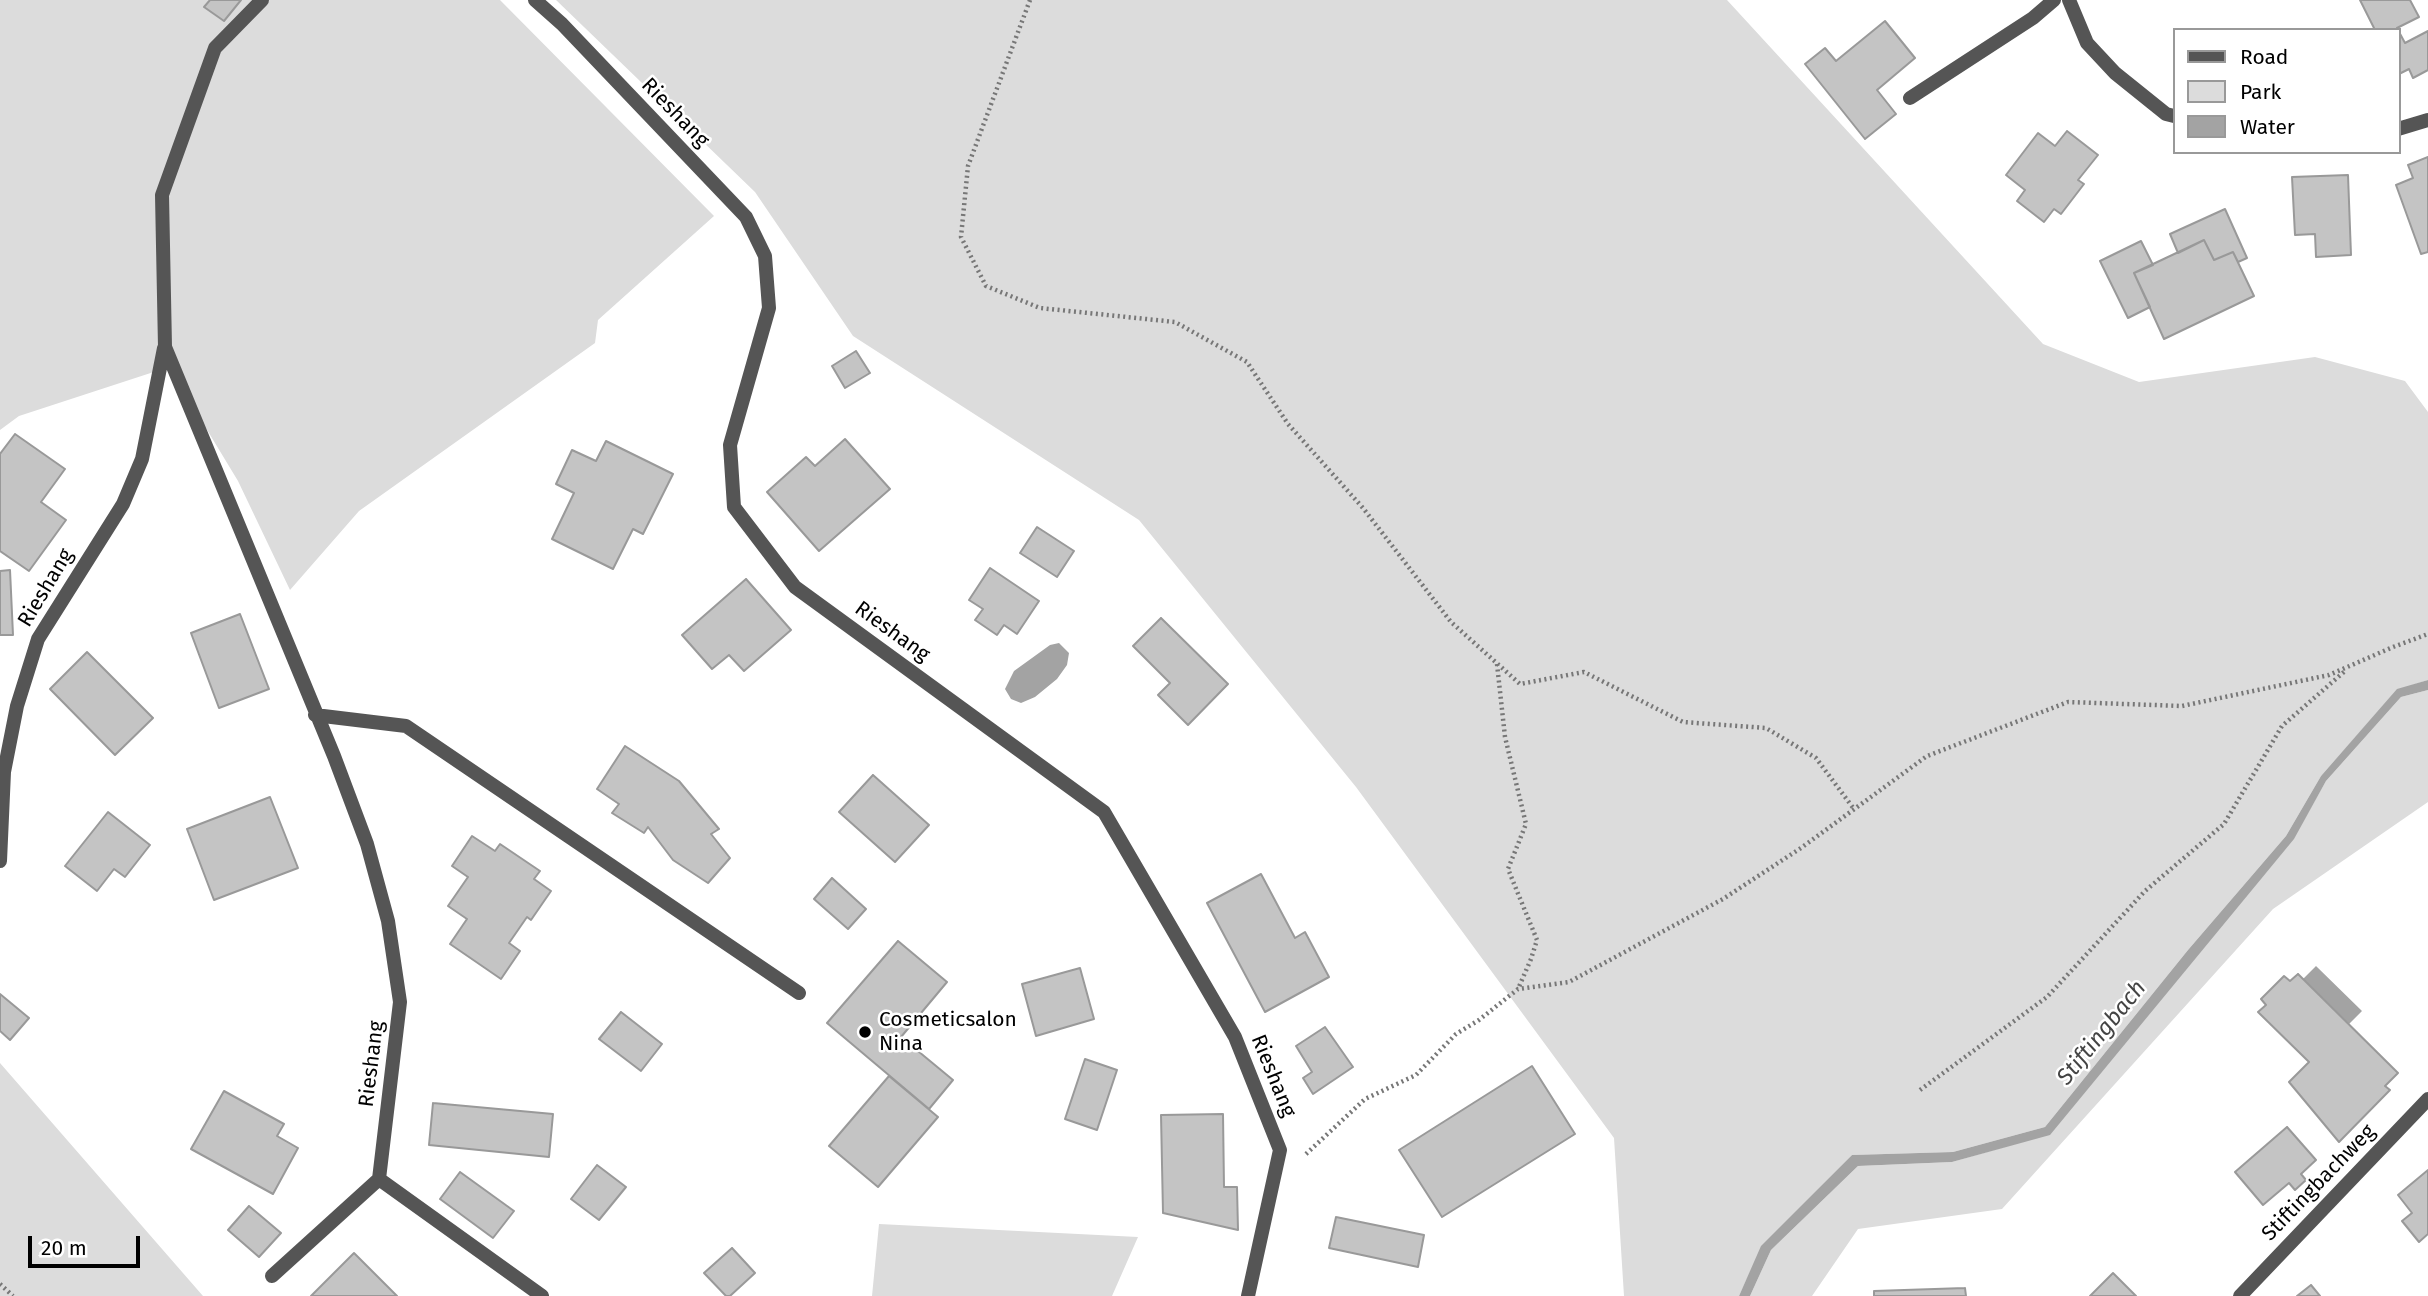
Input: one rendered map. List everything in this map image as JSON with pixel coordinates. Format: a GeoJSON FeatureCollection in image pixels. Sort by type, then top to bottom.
{"type":"FeatureCollection","features":[{"type":"Feature","properties":{"kind":"street","name":"Rieshang"},"geometry":{"type":"LineString","coordinates":[[0,861],[4,772],[17,706],[38,639],[123,504],[142,459],[165,347],[162,195],[215,48],[262,0]]}},
{"type":"Feature","properties":{"kind":"street","name":"Rieshang"},"geometry":{"type":"LineString","coordinates":[[535,0],[562,24],[746,217],[765,256],[769,308],[730,445],[734,507],[795,587],[1104,812],[1235,1037],[1280,1150],[1248,1296]]}},
{"type":"Feature","properties":{"kind":"street"},"geometry":{"type":"LineString","coordinates":[[1910,98],[2033,18],[2053,0]]}},
{"type":"Feature","properties":{"kind":"street"},"geometry":{"type":"LineString","coordinates":[[2069,0],[2087,43],[2115,73],[2166,114],[2172,116]]}},
{"type":"Feature","properties":{"kind":"street"},"geometry":{"type":"LineString","coordinates":[[2400,128],[2428,120]]}},
{"type":"Feature","properties":{"kind":"street","name":"Rieshang"},"geometry":{"type":"LineString","coordinates":[[165,347],[334,756],[366,844],[388,921],[400,1002],[379,1179]]}},
{"type":"Feature","properties":{"kind":"street"},"geometry":{"type":"LineString","coordinates":[[315,715],[406,726],[799,993]]}},
{"type":"Feature","properties":{"kind":"street","name":"Stiftingbachweg"},"geometry":{"type":"LineString","coordinates":[[2240,1296],[2428,1099]]}},
{"type":"Feature","properties":{"kind":"street"},"geometry":{"type":"LineString","coordinates":[[272,1276],[379,1179],[542,1296]]}},
{"type":"Feature","properties":{"kind":"path"},"geometry":{"type":"LineString","coordinates":[[1030,0],[968,166],[961,237],[986,286],[1040,308],[1175,321],[1247,362],[1288,424],[1363,508],[1451,622],[1520,684],[1584,672],[1683,722],[1766,728],[1816,758],[1854,809]]}},
{"type":"Feature","properties":{"kind":"path"},"geometry":{"type":"LineString","coordinates":[[1518,989],[1569,982],[1723,899],[1801,848],[1927,756],[2068,702],[2182,705],[2329,676],[2393,646],[2428,634]]}},
{"type":"Feature","properties":{"kind":"path"},"geometry":{"type":"LineString","coordinates":[[1273,1181],[1318,1144],[1365,1099],[1416,1076],[1456,1034],[1479,1020],[1518,989],[1531,959],[1537,940],[1508,869],[1526,824],[1504,737],[1497,663]]}},
{"type":"Feature","properties":{"kind":"path"},"geometry":{"type":"LineString","coordinates":[[1920,1090],[2047,998],[2145,891],[2224,824],[2281,726],[2348,668]]}},
{"type":"Feature","properties":{"kind":"path"},"geometry":{"type":"LineString","coordinates":[[0,1284],[13,1296]]}},
{"type":"Feature","properties":{"kind":"green space"},"geometry":{"type":"Polygon","coordinates":[[[0,0],[500,0],[714,216],[598,320],[595,343],[359,511],[290,590],[238,481],[169,367],[19,416],[0,430],[0,0]]]}},
{"type":"Feature","properties":{"kind":"green space"},"geometry":{"type":"Polygon","coordinates":[[[556,0],[1727,0],[2043,344],[2139,382],[2315,357],[2405,381],[2428,412],[2428,680],[2397,690],[2321,776],[2286,836],[2188,950],[2045,1127],[1953,1152],[1852,1155],[1762,1246],[1739,1296],[1624,1296],[1614,1138],[1356,787],[1139,520],[853,336],[755,192],[556,0]]]}},
{"type":"Feature","properties":{"kind":"green space"},"geometry":{"type":"Polygon","coordinates":[[[2428,690],[2428,802],[2273,909],[2002,1209],[1858,1229],[1812,1296],[1750,1296],[1771,1250],[1858,1166],[1952,1162],[2050,1134],[2293,839],[2326,781],[2401,697],[2428,690]]]}},
{"type":"Feature","properties":{"kind":"green space"},"geometry":{"type":"Polygon","coordinates":[[[0,1063],[203,1296],[0,1296],[0,1063]]]}},
{"type":"Feature","properties":{"kind":"green space"},"geometry":{"type":"Polygon","coordinates":[[[879,1224],[1138,1237],[1112,1296],[872,1296],[879,1224]]]}},
{"type":"Feature","properties":{"kind":"water"},"geometry":{"type":"Polygon","coordinates":[[[1059,643],[1069,653],[1067,665],[1057,679],[1035,697],[1021,703],[1011,699],[1005,689],[1014,671],[1050,645],[1059,643]]]}},
{"type":"Feature","properties":{"kind":"water","name":"Stiftingbach"},"geometry":{"type":"Polygon","coordinates":[[[2428,680],[2428,690],[2401,697],[2326,781],[2294,839],[2050,1135],[1952,1162],[1858,1166],[1771,1250],[1750,1296],[1739,1296],[1761,1246],[1852,1155],[1953,1152],[2045,1127],[2188,950],[2286,836],[2321,776],[2397,689],[2428,680]]]}},
{"type":"Feature","properties":{"kind":"water"},"geometry":{"type":"Polygon","coordinates":[[[2316,966],[2362,1011],[2349,1024],[2303,979],[2316,966]]]}},
{"type":"Feature","properties":{"kind":"building"},"geometry":{"type":"Polygon","coordinates":[[[210,0],[241,0],[224,21],[204,7],[210,0]]]}},
{"type":"Feature","properties":{"kind":"building"},"geometry":{"type":"Polygon","coordinates":[[[2360,0],[2410,0],[2419,17],[2397,28],[2374,28],[2360,0]]]}},
{"type":"Feature","properties":{"kind":"building"},"geometry":{"type":"Polygon","coordinates":[[[1885,21],[1915,58],[1877,90],[1896,114],[1865,139],[1805,64],[1825,48],[1836,61],[1885,21]]]}},
{"type":"Feature","properties":{"kind":"building"},"geometry":{"type":"Polygon","coordinates":[[[2428,31],[2428,70],[2413,78],[2409,69],[2400,74],[2400,34],[2405,43],[2428,31]]]}},
{"type":"Feature","properties":{"kind":"building"},"geometry":{"type":"Polygon","coordinates":[[[2067,131],[2098,155],[2078,180],[2084,184],[2061,214],[2054,209],[2044,222],[2017,201],[2025,190],[2006,175],[2038,133],[2055,146],[2067,131]]]}},
{"type":"Feature","properties":{"kind":"building"},"geometry":{"type":"Polygon","coordinates":[[[2428,157],[2428,252],[2421,254],[2396,185],[2413,178],[2408,165],[2428,157]]]}},
{"type":"Feature","properties":{"kind":"building"},"geometry":{"type":"Polygon","coordinates":[[[2348,175],[2351,255],[2316,257],[2315,234],[2295,235],[2292,177],[2348,175]]]}},
{"type":"Feature","properties":{"kind":"building"},"geometry":{"type":"Polygon","coordinates":[[[2225,209],[2247,258],[2238,262],[2233,252],[2214,260],[2204,240],[2178,253],[2170,234],[2225,209]]]}},
{"type":"Feature","properties":{"kind":"building"},"geometry":{"type":"Polygon","coordinates":[[[2204,240],[2214,260],[2233,252],[2254,296],[2164,339],[2134,273],[2204,240]]]}},
{"type":"Feature","properties":{"kind":"building"},"geometry":{"type":"Polygon","coordinates":[[[2141,241],[2153,265],[2134,273],[2150,307],[2128,318],[2100,261],[2141,241]]]}},
{"type":"Feature","properties":{"kind":"building"},"geometry":{"type":"Polygon","coordinates":[[[856,351],[870,373],[845,388],[832,366],[856,351]]]}},
{"type":"Feature","properties":{"kind":"building"},"geometry":{"type":"Polygon","coordinates":[[[15,434],[65,469],[41,502],[66,520],[29,571],[0,551],[0,454],[15,434]]]}},
{"type":"Feature","properties":{"kind":"building"},"geometry":{"type":"Polygon","coordinates":[[[845,439],[890,489],[819,551],[767,492],[806,457],[815,466],[845,439]]]}},
{"type":"Feature","properties":{"kind":"building"},"geometry":{"type":"Polygon","coordinates":[[[606,441],[673,474],[643,534],[633,529],[613,569],[552,539],[574,493],[556,484],[572,450],[596,461],[606,441]]]}},
{"type":"Feature","properties":{"kind":"building"},"geometry":{"type":"Polygon","coordinates":[[[1037,527],[1074,551],[1057,577],[1020,553],[1037,527]]]}},
{"type":"Feature","properties":{"kind":"building"},"geometry":{"type":"Polygon","coordinates":[[[990,568],[1039,601],[1017,634],[1004,625],[997,635],[975,620],[983,609],[969,600],[990,568]]]}},
{"type":"Feature","properties":{"kind":"building"},"geometry":{"type":"Polygon","coordinates":[[[10,570],[13,635],[0,635],[0,571],[10,570]]]}},
{"type":"Feature","properties":{"kind":"building"},"geometry":{"type":"Polygon","coordinates":[[[746,579],[791,630],[744,671],[729,655],[712,669],[682,635],[746,579]]]}},
{"type":"Feature","properties":{"kind":"building"},"geometry":{"type":"Polygon","coordinates":[[[240,614],[269,689],[219,708],[191,633],[240,614]]]}},
{"type":"Feature","properties":{"kind":"building"},"geometry":{"type":"Polygon","coordinates":[[[1161,618],[1228,684],[1188,725],[1158,695],[1170,683],[1133,646],[1161,618]]]}},
{"type":"Feature","properties":{"kind":"building"},"geometry":{"type":"Polygon","coordinates":[[[87,652],[153,718],[115,755],[50,689],[87,652]]]}},
{"type":"Feature","properties":{"kind":"building"},"geometry":{"type":"Polygon","coordinates":[[[625,746],[679,781],[719,829],[711,834],[730,858],[708,883],[673,860],[648,827],[644,833],[612,813],[619,804],[597,789],[625,746]]]}},
{"type":"Feature","properties":{"kind":"building"},"geometry":{"type":"Polygon","coordinates":[[[873,775],[929,825],[895,862],[839,812],[873,775]]]}},
{"type":"Feature","properties":{"kind":"building"},"geometry":{"type":"Polygon","coordinates":[[[270,797],[298,868],[214,900],[187,829],[270,797]]]}},
{"type":"Feature","properties":{"kind":"building"},"geometry":{"type":"Polygon","coordinates":[[[108,812],[150,845],[125,877],[114,869],[97,891],[65,866],[108,812]]]}},
{"type":"Feature","properties":{"kind":"building"},"geometry":{"type":"Polygon","coordinates":[[[472,836],[495,851],[500,844],[540,871],[534,879],[551,891],[531,920],[527,917],[509,943],[520,951],[501,979],[450,944],[467,919],[448,906],[468,877],[452,866],[472,836]]]}},
{"type":"Feature","properties":{"kind":"building"},"geometry":{"type":"Polygon","coordinates":[[[1261,874],[1295,938],[1305,932],[1329,977],[1265,1012],[1207,903],[1261,874]]]}},
{"type":"Feature","properties":{"kind":"building"},"geometry":{"type":"Polygon","coordinates":[[[832,878],[866,909],[848,929],[814,899],[832,878]]]}},
{"type":"Feature","properties":{"kind":"building"},"geometry":{"type":"Polygon","coordinates":[[[898,941],[947,982],[901,1037],[953,1080],[929,1109],[827,1023],[898,941]]]}},
{"type":"Feature","properties":{"kind":"building"},"geometry":{"type":"Polygon","coordinates":[[[1080,968],[1094,1019],[1036,1036],[1022,984],[1080,968]]]}},
{"type":"Feature","properties":{"kind":"building"},"geometry":{"type":"Polygon","coordinates":[[[2298,974],[2398,1073],[2385,1086],[2390,1090],[2339,1142],[2289,1082],[2309,1062],[2258,1012],[2266,1005],[2261,999],[2284,976],[2290,981],[2298,974]]]}},
{"type":"Feature","properties":{"kind":"building"},"geometry":{"type":"Polygon","coordinates":[[[0,994],[29,1018],[10,1040],[0,1031],[0,994]]]}},
{"type":"Feature","properties":{"kind":"building"},"geometry":{"type":"Polygon","coordinates":[[[621,1012],[662,1044],[641,1071],[599,1039],[621,1012]]]}},
{"type":"Feature","properties":{"kind":"building"},"geometry":{"type":"Polygon","coordinates":[[[1325,1027],[1353,1067],[1313,1094],[1303,1078],[1312,1072],[1296,1046],[1325,1027]]]}},
{"type":"Feature","properties":{"kind":"building"},"geometry":{"type":"Polygon","coordinates":[[[1085,1059],[1117,1070],[1097,1130],[1065,1119],[1085,1059]]]}},
{"type":"Feature","properties":{"kind":"building"},"geometry":{"type":"Polygon","coordinates":[[[1532,1066],[1575,1134],[1442,1217],[1399,1150],[1532,1066]]]}},
{"type":"Feature","properties":{"kind":"building"},"geometry":{"type":"Polygon","coordinates":[[[889,1076],[938,1117],[878,1187],[829,1146],[889,1076]]]}},
{"type":"Feature","properties":{"kind":"building"},"geometry":{"type":"Polygon","coordinates":[[[224,1091],[284,1124],[277,1136],[298,1148],[273,1194],[191,1149],[224,1091]]]}},
{"type":"Feature","properties":{"kind":"building"},"geometry":{"type":"Polygon","coordinates":[[[433,1103],[553,1114],[549,1157],[429,1145],[433,1103]]]}},
{"type":"Feature","properties":{"kind":"building"},"geometry":{"type":"Polygon","coordinates":[[[1223,1114],[1224,1187],[1237,1187],[1238,1230],[1163,1213],[1161,1115],[1223,1114]]]}},
{"type":"Feature","properties":{"kind":"building"},"geometry":{"type":"Polygon","coordinates":[[[2287,1127],[2316,1160],[2301,1174],[2306,1180],[2295,1190],[2289,1183],[2263,1205],[2235,1172],[2287,1127]]]}},
{"type":"Feature","properties":{"kind":"building"},"geometry":{"type":"Polygon","coordinates":[[[597,1165],[626,1187],[599,1220],[571,1199],[597,1165]]]}},
{"type":"Feature","properties":{"kind":"building"},"geometry":{"type":"Polygon","coordinates":[[[2428,1170],[2428,1234],[2419,1242],[2402,1221],[2412,1213],[2398,1195],[2428,1170]]]}},
{"type":"Feature","properties":{"kind":"building"},"geometry":{"type":"Polygon","coordinates":[[[460,1172],[514,1211],[493,1238],[440,1199],[460,1172]]]}},
{"type":"Feature","properties":{"kind":"building"},"geometry":{"type":"Polygon","coordinates":[[[249,1206],[281,1233],[259,1257],[228,1230],[249,1206]]]}},
{"type":"Feature","properties":{"kind":"building"},"geometry":{"type":"Polygon","coordinates":[[[1336,1217],[1424,1235],[1418,1267],[1329,1248],[1336,1217]]]}},
{"type":"Feature","properties":{"kind":"building"},"geometry":{"type":"Polygon","coordinates":[[[732,1248],[755,1273],[730,1296],[726,1296],[704,1273],[732,1248]]]}},
{"type":"Feature","properties":{"kind":"building"},"geometry":{"type":"Polygon","coordinates":[[[354,1253],[397,1296],[311,1296],[354,1253]]]}},
{"type":"Feature","properties":{"kind":"building"},"geometry":{"type":"Polygon","coordinates":[[[2113,1273],[2136,1296],[2090,1296],[2113,1273]]]}},
{"type":"Feature","properties":{"kind":"building"},"geometry":{"type":"Polygon","coordinates":[[[2311,1285],[2320,1296],[2297,1296],[2311,1285]]]}},
{"type":"Feature","properties":{"kind":"building"},"geometry":{"type":"Polygon","coordinates":[[[1965,1288],[1966,1296],[1874,1296],[1874,1291],[1965,1288]]]}},
{"type":"Feature","properties":{"kind":"place","name":"Cosmeticsalon Nina"},"geometry":{"type":"Point","coordinates":[865,1032]}}]}
